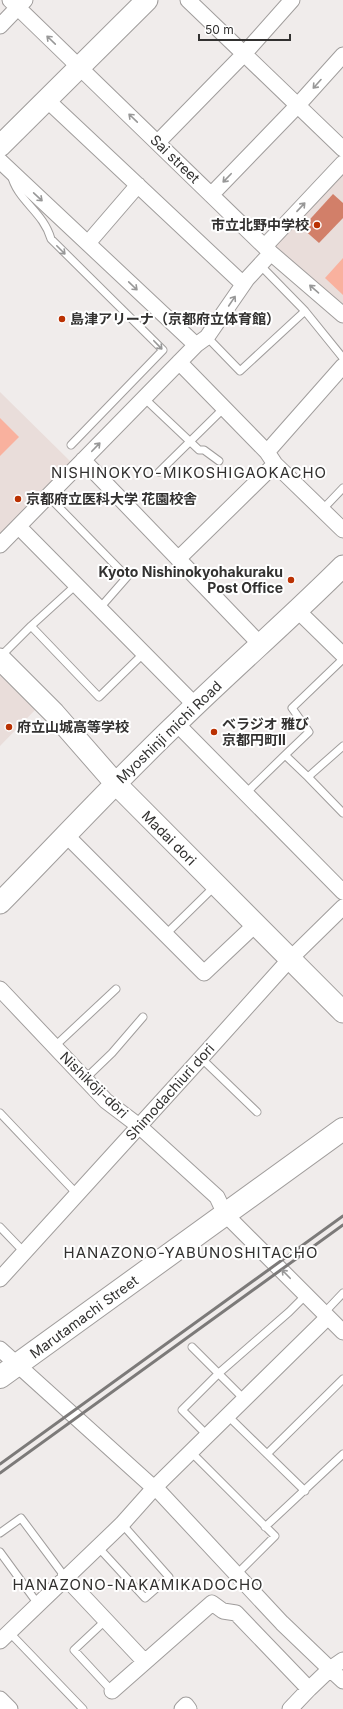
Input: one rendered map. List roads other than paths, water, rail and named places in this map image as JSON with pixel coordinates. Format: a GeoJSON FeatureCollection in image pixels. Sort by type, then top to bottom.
{"type":"FeatureCollection","features":[{"type":"Feature","properties":{"kind":"main road","name":"Marutamachi Street"},"geometry":{"type":"LineString","coordinates":[[0,1378],[343,1129]]}},
{"type":"Feature","properties":{"kind":"street"},"geometry":{"type":"LineString","coordinates":[[0,146],[147,0]]}},
{"type":"Feature","properties":{"kind":"street"},"geometry":{"type":"LineString","coordinates":[[188,0],[343,149]]}},
{"type":"Feature","properties":{"kind":"street"},"geometry":{"type":"LineString","coordinates":[[158,142],[244,54],[292,0]]}},
{"type":"Feature","properties":{"kind":"street"},"geometry":{"type":"LineString","coordinates":[[0,26],[17,3]]}},
{"type":"Feature","properties":{"kind":"street","name":"Sai street"},"geometry":{"type":"LineString","coordinates":[[17,3],[80,67],[268,249],[343,315]]}},
{"type":"Feature","properties":{"kind":"street"},"geometry":{"type":"LineString","coordinates":[[212,195],[343,56]]}},
{"type":"Feature","properties":{"kind":"street"},"geometry":{"type":"LineString","coordinates":[[47,100],[243,284]]}},
{"type":"Feature","properties":{"kind":"street"},"geometry":{"type":"LineString","coordinates":[[0,161],[10,172],[88,243],[201,341]]}},
{"type":"Feature","properties":{"kind":"street"},"geometry":{"type":"LineString","coordinates":[[0,545],[201,341],[243,284],[260,265],[268,249],[343,163]]}},
{"type":"Feature","properties":{"kind":"street"},"geometry":{"type":"LineString","coordinates":[[88,243],[138,185]]}},
{"type":"Feature","properties":{"kind":"street"},"geometry":{"type":"LineString","coordinates":[[179,362],[271,458],[343,530]]}},
{"type":"Feature","properties":{"kind":"street"},"geometry":{"type":"LineString","coordinates":[[178,559],[271,458],[343,366]]}},
{"type":"Feature","properties":{"kind":"street"},"geometry":{"type":"LineString","coordinates":[[83,460],[260,644]]}},
{"type":"Feature","properties":{"kind":"street"},"geometry":{"type":"LineString","coordinates":[[19,527],[195,706]]}},
{"type":"Feature","properties":{"kind":"street","name":"Myoshinji michi Road"},"geometry":{"type":"LineString","coordinates":[[0,903],[176,723],[260,644],[341,573]]}},
{"type":"Feature","properties":{"kind":"street"},"geometry":{"type":"LineString","coordinates":[[298,611],[343,655]]}},
{"type":"Feature","properties":{"kind":"street","name":"Madai dori"},"geometry":{"type":"LineString","coordinates":[[0,658],[54,713],[116,784],[343,1012]]}},
{"type":"Feature","properties":{"kind":"street"},"geometry":{"type":"LineString","coordinates":[[176,723],[343,892]]}},
{"type":"Feature","properties":{"kind":"street"},"geometry":{"type":"LineString","coordinates":[[66,835],[204,973],[256,924]]}},
{"type":"Feature","properties":{"kind":"street","name":"Shimodachiuri dori"},"geometry":{"type":"LineString","coordinates":[[0,1279],[290,958],[343,907]]}},
{"type":"Feature","properties":{"kind":"street","name":"Nishikōji-dōri"},"geometry":{"type":"LineString","coordinates":[[0,989],[106,1101],[139,1126],[217,1197],[225,1214],[343,1332]]}},
{"type":"Feature","properties":{"kind":"street"},"geometry":{"type":"LineString","coordinates":[[5,1637],[122,1524],[154,1487],[245,1400],[326,1315]]}},
{"type":"Feature","properties":{"kind":"street"},"geometry":{"type":"LineString","coordinates":[[0,1349],[154,1487],[282,1623],[343,1681]]}},
{"type":"Feature","properties":{"kind":"street"},"geometry":{"type":"LineString","coordinates":[[66,1577],[145,1662]]}},
{"type":"Feature","properties":{"kind":"street"},"geometry":{"type":"LineString","coordinates":[[112,1691],[212,1603],[223,1612],[236,1614],[309,1689]]}},
{"type":"Feature","properties":{"kind":"street"},"geometry":{"type":"LineString","coordinates":[[296,1705],[309,1689],[330,1669],[343,1660]]}},
{"type":"Feature","properties":{"kind":"street"},"geometry":{"type":"LineString","coordinates":[[0,1699],[10,1709]]}},
{"type":"Feature","properties":{"kind":"street"},"geometry":{"type":"LineString","coordinates":[[182,1709],[186,1705],[189,1709]]}},
{"type":"Feature","properties":{"kind":"lane"},"geometry":{"type":"LineString","coordinates":[[10,172],[16,190],[36,211],[49,231],[51,240],[163,350],[71,445]]}},
{"type":"Feature","properties":{"kind":"lane"},"geometry":{"type":"LineString","coordinates":[[260,265],[305,311],[343,358]]}},
{"type":"Feature","properties":{"kind":"lane"},"geometry":{"type":"LineString","coordinates":[[201,341],[240,371],[305,311]]}},
{"type":"Feature","properties":{"kind":"lane"},"geometry":{"type":"LineString","coordinates":[[144,398],[199,450],[204,450],[219,461]]}},
{"type":"Feature","properties":{"kind":"lane"},"geometry":{"type":"LineString","coordinates":[[159,472],[224,408]]}},
{"type":"Feature","properties":{"kind":"lane"},"geometry":{"type":"LineString","coordinates":[[322,510],[343,488]]}},
{"type":"Feature","properties":{"kind":"lane"},"geometry":{"type":"LineString","coordinates":[[48,496],[127,576],[98,608]]}},
{"type":"Feature","properties":{"kind":"lane"},"geometry":{"type":"LineString","coordinates":[[0,658],[31,626],[76,585]]}},
{"type":"Feature","properties":{"kind":"lane"},"geometry":{"type":"LineString","coordinates":[[31,626],[99,697],[143,654]]}},
{"type":"Feature","properties":{"kind":"lane"},"geometry":{"type":"LineString","coordinates":[[246,793],[309,732],[292,708],[343,659]]}},
{"type":"Feature","properties":{"kind":"lane"},"geometry":{"type":"LineString","coordinates":[[308,777],[343,746]]}},
{"type":"Feature","properties":{"kind":"lane"},"geometry":{"type":"LineString","coordinates":[[284,755],[308,777],[343,814]]}},
{"type":"Feature","properties":{"kind":"lane"},"geometry":{"type":"LineString","coordinates":[[166,935],[216,884]]}},
{"type":"Feature","properties":{"kind":"lane"},"geometry":{"type":"LineString","coordinates":[[54,1047],[116,989]]}},
{"type":"Feature","properties":{"kind":"lane"},"geometry":{"type":"LineString","coordinates":[[85,1079],[112,1053],[143,1017]]}},
{"type":"Feature","properties":{"kind":"lane"},"geometry":{"type":"LineString","coordinates":[[201,1058],[257,1112]]}},
{"type":"Feature","properties":{"kind":"lane"},"geometry":{"type":"LineString","coordinates":[[0,1114],[77,1194]]}},
{"type":"Feature","properties":{"kind":"lane"},"geometry":{"type":"LineString","coordinates":[[0,1227],[24,1252]]}},
{"type":"Feature","properties":{"kind":"lane"},"geometry":{"type":"LineString","coordinates":[[326,1315],[343,1293]]}},
{"type":"Feature","properties":{"kind":"lane"},"geometry":{"type":"LineString","coordinates":[[208,1436],[182,1410],[219,1373],[289,1312],[306,1295]]}},
{"type":"Feature","properties":{"kind":"lane"},"geometry":{"type":"LineString","coordinates":[[192,1347],[245,1400]]}},
{"type":"Feature","properties":{"kind":"lane"},"geometry":{"type":"LineString","coordinates":[[267,1454],[343,1380]]}},
{"type":"Feature","properties":{"kind":"lane"},"geometry":{"type":"LineString","coordinates":[[228,1416],[305,1490]]}},
{"type":"Feature","properties":{"kind":"lane"},"geometry":{"type":"LineString","coordinates":[[191,1452],[275,1536],[237,1574]]}},
{"type":"Feature","properties":{"kind":"lane"},"geometry":{"type":"LineString","coordinates":[[265,1527],[343,1454]]}},
{"type":"Feature","properties":{"kind":"lane"},"geometry":{"type":"LineString","coordinates":[[0,1533],[21,1518],[66,1577]]}},
{"type":"Feature","properties":{"kind":"lane"},"geometry":{"type":"LineString","coordinates":[[98,1546],[145,1598],[169,1577],[122,1524]]}},
{"type":"Feature","properties":{"kind":"lane"},"geometry":{"type":"LineString","coordinates":[[0,1552],[38,1604]]}},
{"type":"Feature","properties":{"kind":"lane"},"geometry":{"type":"LineString","coordinates":[[106,1620],[74,1650],[112,1691]]}},
{"type":"Feature","properties":{"kind":"lane"},"geometry":{"type":"LineString","coordinates":[[5,1637],[83,1709]]}},
{"type":"Feature","properties":{"kind":"railway"},"geometry":{"type":"LineString","coordinates":[[0,1464],[343,1216]]}},
{"type":"Feature","properties":{"kind":"railway"},"geometry":{"type":"LineString","coordinates":[[0,1473],[343,1225]]}},
{"type":"Feature","properties":{"kind":"place","name":"市立北野中学校"},"geometry":{"type":"Point","coordinates":[317,225]}},
{"type":"Feature","properties":{"kind":"place","name":"島津アリーナ（京都府立体育館）"},"geometry":{"type":"Point","coordinates":[62,319]}},
{"type":"Feature","properties":{"kind":"place","name":"京都府立医科大学 花園校舎"},"geometry":{"type":"Point","coordinates":[18,499]}},
{"type":"Feature","properties":{"kind":"place","name":"Kyoto Nishinokyohakuraku Post Office"},"geometry":{"type":"Point","coordinates":[291,580]}},
{"type":"Feature","properties":{"kind":"place","name":"府立山城高等学校"},"geometry":{"type":"Point","coordinates":[9,727]}},
{"type":"Feature","properties":{"kind":"place","name":"べラジオ 雅び 京都円町Ⅱ"},"geometry":{"type":"Point","coordinates":[214,732]}},
{"type":"Feature","properties":{"kind":"district","name":"NISHINOKYO-MIKOSHIGAOKACHO"},"geometry":{"type":"Point","coordinates":[189,473]}},
{"type":"Feature","properties":{"kind":"district","name":"HANAZONO-YABUNOSHITACHO"},"geometry":{"type":"Point","coordinates":[191,1253]}},
{"type":"Feature","properties":{"kind":"district","name":"HANAZONO-NAKAMIKADOCHO"},"geometry":{"type":"Point","coordinates":[138,1585]}}]}
